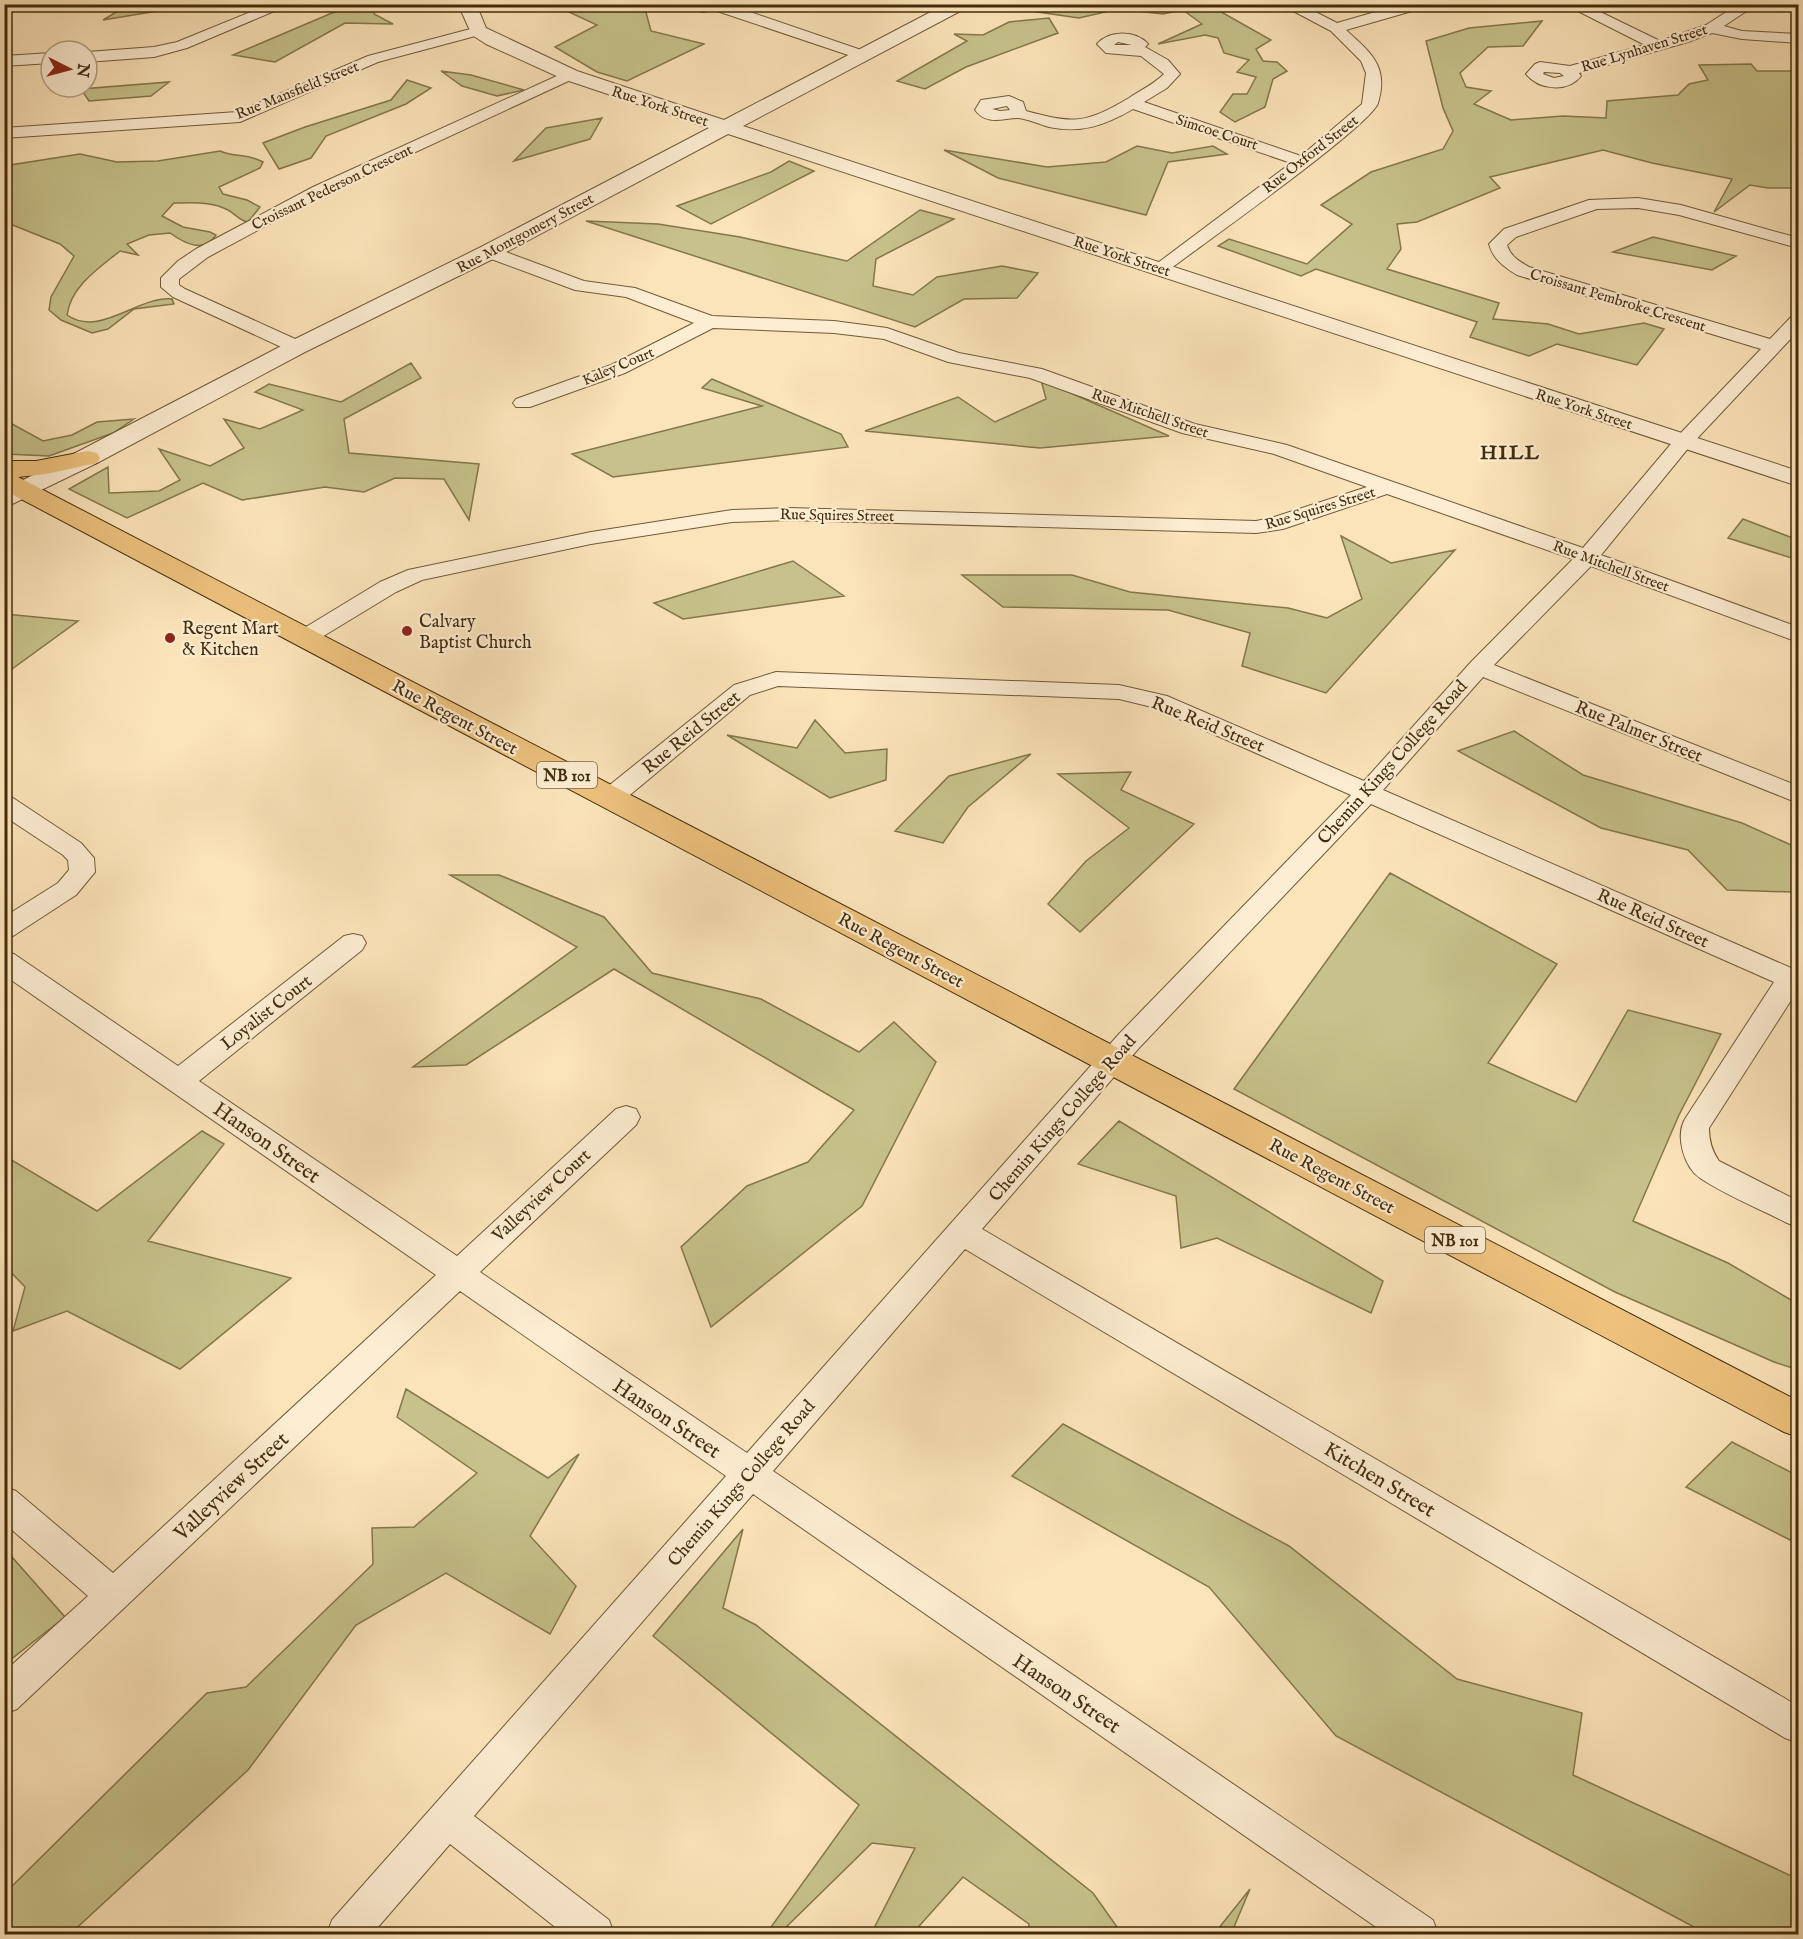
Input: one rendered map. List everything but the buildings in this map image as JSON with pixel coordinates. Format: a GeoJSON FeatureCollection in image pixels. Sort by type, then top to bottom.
{"type":"FeatureCollection","features":[{"type":"Feature","properties":{"kind":"main road","name":"Rue Regent Street"},"geometry":{"type":"LineString","coordinates":[[9,485],[1798,1419]]}},
{"type":"Feature","properties":{"kind":"street"},"geometry":{"type":"LineString","coordinates":[[99,56],[154,52],[173,48],[284,4]]}},
{"type":"Feature","properties":{"kind":"street"},"geometry":{"type":"LineString","coordinates":[[467,4],[478,31]]}},
{"type":"Feature","properties":{"kind":"street"},"geometry":{"type":"LineString","coordinates":[[688,4],[703,8],[719,5],[786,32],[862,55]]}},
{"type":"Feature","properties":{"kind":"street","name":"Rue Montgomery Street"},"geometry":{"type":"LineString","coordinates":[[9,485],[88,459],[297,347],[489,252],[960,4]]}},
{"type":"Feature","properties":{"kind":"street","name":"Rue Oxford Street"},"geometry":{"type":"LineString","coordinates":[[1160,268],[1303,162],[1370,105],[1374,73],[1368,59],[1336,28],[1287,4]]}},
{"type":"Feature","properties":{"kind":"street"},"geometry":{"type":"LineString","coordinates":[[1336,28],[1421,4]]}},
{"type":"Feature","properties":{"kind":"street"},"geometry":{"type":"LineString","coordinates":[[1570,4],[1657,45]]}},
{"type":"Feature","properties":{"kind":"street","name":"Rue Lynhaven Street"},"geometry":{"type":"LineString","coordinates":[[1569,71],[1683,39],[1711,28],[1750,4]]}},
{"type":"Feature","properties":{"kind":"street"},"geometry":{"type":"LineString","coordinates":[[1711,28],[1742,34],[1798,39]]}},
{"type":"Feature","properties":{"kind":"street","name":"Rue York Street"},"geometry":{"type":"LineString","coordinates":[[478,31],[570,75],[1798,479]]}},
{"type":"Feature","properties":{"kind":"street","name":"Rue Mansfield Street"},"geometry":{"type":"LineString","coordinates":[[4,133],[240,117],[373,58],[478,31]]}},
{"type":"Feature","properties":{"kind":"street"},"geometry":{"type":"LineString","coordinates":[[1016,113],[1052,124],[1077,126],[1094,124],[1165,82],[1172,74],[1171,68],[1166,64],[1136,50]]}},
{"type":"Feature","properties":{"kind":"street"},"geometry":{"type":"LineString","coordinates":[[4,61],[39,59]]}},
{"type":"Feature","properties":{"kind":"street","name":"Croissant Pederson Crescent"},"geometry":{"type":"LineString","coordinates":[[297,347],[178,293],[170,287],[170,278],[176,270],[296,201],[570,75]]}},
{"type":"Feature","properties":{"kind":"street","name":"Simcoe Court"},"geometry":{"type":"LineString","coordinates":[[1131,103],[1303,162]]}},
{"type":"Feature","properties":{"kind":"street","name":"Croissant Pembroke Crescent"},"geometry":{"type":"LineString","coordinates":[[1775,347],[1523,271],[1508,262],[1500,253],[1498,244],[1510,233],[1595,204],[1638,203],[1682,210],[1798,243]]}},
{"type":"Feature","properties":{"kind":"street","name":"Rue Mitchell Street"},"geometry":{"type":"LineString","coordinates":[[489,252],[581,286],[629,292],[710,322],[834,327],[887,334],[956,358],[1035,373],[1189,429],[1280,449],[1587,556],[1798,635]]}},
{"type":"Feature","properties":{"kind":"street","name":"Chemin Kings College Road"},"geometry":{"type":"LineString","coordinates":[[346,1935],[1112,1060],[1368,792],[1479,667],[1587,556],[1683,442],[1798,321]]}},
{"type":"Feature","properties":{"kind":"street","name":"Kaley Court"},"geometry":{"type":"LineString","coordinates":[[523,403],[618,369],[710,322]]}},
{"type":"Feature","properties":{"kind":"street","name":"Rue Squires Street"},"geometry":{"type":"LineString","coordinates":[[304,638],[388,586],[416,575],[591,538],[732,516],[761,513],[1256,527],[1275,524],[1387,487]]}},
{"type":"Feature","properties":{"kind":"street","name":"Rue Palmer Street"},"geometry":{"type":"LineString","coordinates":[[1479,667],[1798,795]]}},
{"type":"Feature","properties":{"kind":"street","name":"Rue Reid Street"},"geometry":{"type":"LineString","coordinates":[[610,798],[742,690],[776,679],[1119,692],[1159,701],[1795,980]]}},
{"type":"Feature","properties":{"kind":"street"},"geometry":{"type":"LineString","coordinates":[[4,804],[72,849],[81,858],[82,872],[67,889],[4,930]]}},
{"type":"Feature","properties":{"kind":"street","name":"Loyalist Court"},"geometry":{"type":"LineString","coordinates":[[179,1081],[353,943]]}},
{"type":"Feature","properties":{"kind":"street","name":"Hanson Street"},"geometry":{"type":"LineString","coordinates":[[4,961],[1419,1935]]}},
{"type":"Feature","properties":{"kind":"street"},"geometry":{"type":"LineString","coordinates":[[1795,980],[1695,1127],[1694,1141],[1699,1156],[1709,1169],[1798,1215]]}},
{"type":"Feature","properties":{"kind":"street","name":"Valleyview Court"},"geometry":{"type":"LineString","coordinates":[[457,1274],[626,1117]]}},
{"type":"Feature","properties":{"kind":"street","name":"Kitchen Street"},"geometry":{"type":"LineString","coordinates":[[961,1232],[1798,1726]]}},
{"type":"Feature","properties":{"kind":"street","name":"Valleyview Street"},"geometry":{"type":"LineString","coordinates":[[4,1697],[457,1274]]}},
{"type":"Feature","properties":{"kind":"street"},"geometry":{"type":"LineString","coordinates":[[4,1502],[114,1595]]}},
{"type":"Feature","properties":{"kind":"street"},"geometry":{"type":"LineString","coordinates":[[447,1818],[595,1935]]}},
{"type":"Feature","properties":{"kind":"shaded area"},"geometry":{"type":"Polygon","coordinates":[[[128,4],[194,5],[103,20],[128,4]]]}},
{"type":"Feature","properties":{"kind":"shaded area"},"geometry":{"type":"Polygon","coordinates":[[[353,4],[378,5],[374,14],[393,24],[345,23],[275,62],[233,55],[353,4]]]}},
{"type":"Feature","properties":{"kind":"shaded area"},"geometry":{"type":"Polygon","coordinates":[[[1045,4],[1209,5],[1271,40],[1256,49],[1263,61],[1277,62],[1287,71],[1273,79],[1265,107],[1235,122],[1220,112],[1233,94],[1247,94],[1256,77],[1237,72],[1249,60],[1224,53],[1218,38],[1205,35],[1158,44],[1202,24],[1183,10],[1163,14],[1118,9],[1079,18],[1031,11],[1045,4]]]}},
{"type":"Feature","properties":{"kind":"shaded area"},"geometry":{"type":"Polygon","coordinates":[[[554,5],[644,5],[651,31],[704,44],[627,81],[597,72],[555,47],[597,25],[554,5]]]}},
{"type":"Feature","properties":{"kind":"shaded area"},"geometry":{"type":"Polygon","coordinates":[[[1049,18],[1058,33],[966,67],[925,89],[897,81],[967,41],[954,34],[983,35],[1009,22],[1049,18]]]}},
{"type":"Feature","properties":{"kind":"shaded area"},"geometry":{"type":"Polygon","coordinates":[[[1542,21],[1523,46],[1488,47],[1460,73],[1466,87],[1491,91],[1474,104],[1511,120],[1563,116],[1606,118],[1607,101],[1678,95],[1689,84],[1708,80],[1699,65],[1751,64],[1757,71],[1798,71],[1798,188],[1768,188],[1750,185],[1714,212],[1732,179],[1652,163],[1603,150],[1490,177],[1500,188],[1417,222],[1397,224],[1401,249],[1387,269],[1499,303],[1493,319],[1548,324],[1579,334],[1644,323],[1664,329],[1637,365],[1557,344],[1529,356],[1470,337],[1477,322],[1316,269],[1301,276],[1218,246],[1229,239],[1307,264],[1352,224],[1321,205],[1371,172],[1443,149],[1453,131],[1443,108],[1426,41],[1469,28],[1542,21]]]}},
{"type":"Feature","properties":{"kind":"shaded area"},"geometry":{"type":"Polygon","coordinates":[[[441,71],[471,75],[524,90],[497,96],[462,86],[441,71]]]}},
{"type":"Feature","properties":{"kind":"shaded area"},"geometry":{"type":"Polygon","coordinates":[[[407,80],[431,88],[406,104],[326,136],[311,158],[279,169],[263,143],[391,100],[407,80]]]}},
{"type":"Feature","properties":{"kind":"shaded area"},"geometry":{"type":"Polygon","coordinates":[[[169,82],[151,96],[89,101],[88,99],[99,99],[99,88],[169,82]]]}},
{"type":"Feature","properties":{"kind":"shaded area"},"geometry":{"type":"Polygon","coordinates":[[[602,118],[590,139],[514,161],[546,128],[602,118]]]}},
{"type":"Feature","properties":{"kind":"shaded area"},"geometry":{"type":"Polygon","coordinates":[[[1137,146],[1172,153],[1213,146],[1227,154],[1168,162],[1146,215],[998,178],[944,150],[1047,167],[1106,162],[1137,146]]]}},
{"type":"Feature","properties":{"kind":"shaded area"},"geometry":{"type":"Polygon","coordinates":[[[220,151],[252,157],[263,162],[260,168],[219,187],[223,194],[247,200],[260,207],[248,222],[215,205],[174,203],[162,216],[183,227],[216,235],[211,241],[194,245],[170,233],[149,235],[127,244],[138,255],[120,251],[95,271],[74,295],[67,315],[80,321],[92,322],[145,303],[172,299],[174,304],[134,309],[108,329],[92,333],[61,320],[49,310],[51,297],[74,256],[60,244],[5,222],[4,166],[80,154],[117,162],[158,161],[220,151]]]}},
{"type":"Feature","properties":{"kind":"shaded area"},"geometry":{"type":"Polygon","coordinates":[[[789,161],[814,171],[711,224],[677,206],[771,172],[789,161]]]}},
{"type":"Feature","properties":{"kind":"shaded area"},"geometry":{"type":"Polygon","coordinates":[[[920,210],[954,219],[876,259],[873,286],[913,295],[937,277],[1002,266],[1038,273],[1017,298],[964,299],[915,327],[586,221],[658,224],[740,237],[847,261],[920,210]]]}},
{"type":"Feature","properties":{"kind":"shaded area"},"geometry":{"type":"Polygon","coordinates":[[[1653,237],[1736,256],[1712,270],[1613,252],[1653,237]]]}},
{"type":"Feature","properties":{"kind":"shaded area"},"geometry":{"type":"Polygon","coordinates":[[[411,363],[421,378],[344,419],[349,453],[479,464],[469,520],[444,479],[395,478],[364,492],[325,487],[242,500],[203,483],[127,518],[69,489],[108,467],[109,493],[159,491],[180,480],[159,449],[210,466],[244,448],[224,419],[260,429],[303,410],[255,392],[269,384],[341,402],[411,363]]]}},
{"type":"Feature","properties":{"kind":"shaded area"},"geometry":{"type":"Polygon","coordinates":[[[712,379],[841,434],[848,447],[613,477],[572,454],[762,406],[702,388],[712,379]]]}},
{"type":"Feature","properties":{"kind":"shaded area"},"geometry":{"type":"Polygon","coordinates":[[[1041,380],[1169,436],[1040,448],[865,431],[958,397],[995,422],[1046,399],[1041,380]]]}},
{"type":"Feature","properties":{"kind":"shaded area"},"geometry":{"type":"Polygon","coordinates":[[[134,419],[113,433],[49,456],[5,454],[5,420],[43,441],[72,435],[97,422],[134,419]]]}},
{"type":"Feature","properties":{"kind":"shaded area"},"geometry":{"type":"Polygon","coordinates":[[[1743,519],[1798,540],[1798,560],[1728,538],[1743,519]]]}},
{"type":"Feature","properties":{"kind":"shaded area"},"geometry":{"type":"Polygon","coordinates":[[[1341,536],[1391,563],[1455,550],[1326,693],[1242,666],[1250,633],[1168,610],[1003,607],[962,575],[1072,575],[1130,592],[1288,608],[1327,618],[1362,599],[1341,536]]]}},
{"type":"Feature","properties":{"kind":"shaded area"},"geometry":{"type":"Polygon","coordinates":[[[793,561],[844,596],[683,619],[654,603],[793,561]]]}},
{"type":"Feature","properties":{"kind":"shaded area"},"geometry":{"type":"Polygon","coordinates":[[[5,614],[78,621],[5,674],[5,614]]]}},
{"type":"Feature","properties":{"kind":"shaded area"},"geometry":{"type":"Polygon","coordinates":[[[815,720],[845,753],[887,749],[886,780],[830,798],[727,735],[797,748],[815,720]]]}},
{"type":"Feature","properties":{"kind":"shaded area"},"geometry":{"type":"Polygon","coordinates":[[[1514,731],[1583,775],[1742,823],[1798,848],[1798,896],[1792,892],[1727,890],[1688,850],[1601,828],[1458,751],[1514,731]]]}},
{"type":"Feature","properties":{"kind":"shaded area"},"geometry":{"type":"Polygon","coordinates":[[[1031,754],[968,807],[943,843],[895,831],[949,776],[1031,754]]]}},
{"type":"Feature","properties":{"kind":"shaded area"},"geometry":{"type":"Polygon","coordinates":[[[1131,772],[1121,790],[1194,824],[1080,932],[1048,904],[1086,861],[1129,828],[1058,774],[1131,772]]]}},
{"type":"Feature","properties":{"kind":"shaded area"},"geometry":{"type":"Polygon","coordinates":[[[1390,873],[1557,964],[1488,1063],[1576,1102],[1628,1010],[1721,1034],[1679,1115],[1633,1221],[1728,1263],[1798,1304],[1798,1370],[1774,1362],[1615,1292],[1234,1089],[1390,873]]]}},
{"type":"Feature","properties":{"kind":"shaded area"},"geometry":{"type":"Polygon","coordinates":[[[450,875],[499,875],[604,917],[652,973],[761,999],[859,1052],[894,1022],[936,1062],[862,1206],[711,1327],[681,1247],[747,1186],[808,1162],[854,1110],[614,969],[466,1065],[413,1067],[577,947],[450,875]]]}},
{"type":"Feature","properties":{"kind":"shaded area"},"geometry":{"type":"Polygon","coordinates":[[[1119,1121],[1383,1281],[1371,1313],[1217,1238],[1181,1248],[1176,1196],[1078,1164],[1119,1121]]]}},
{"type":"Feature","properties":{"kind":"shaded area"},"geometry":{"type":"Polygon","coordinates":[[[202,1131],[224,1144],[148,1241],[291,1278],[180,1369],[67,1311],[13,1331],[25,1287],[5,1266],[5,1156],[97,1211],[202,1131]]]}},
{"type":"Feature","properties":{"kind":"shaded area"},"geometry":{"type":"Polygon","coordinates":[[[406,1389],[548,1478],[579,1454],[530,1536],[576,1586],[550,1634],[446,1573],[356,1625],[248,1770],[70,1934],[5,1934],[5,1893],[207,1693],[246,1687],[373,1564],[372,1528],[414,1527],[477,1473],[397,1417],[406,1389]]]}},
{"type":"Feature","properties":{"kind":"shaded area"},"geometry":{"type":"Polygon","coordinates":[[[1063,1424],[1289,1546],[1457,1679],[1582,1713],[1573,1775],[1798,1879],[1798,1934],[1707,1934],[1336,1736],[1209,1587],[1012,1476],[1063,1424]]]}},
{"type":"Feature","properties":{"kind":"shaded area"},"geometry":{"type":"Polygon","coordinates":[[[1732,1442],[1798,1476],[1798,1544],[1686,1487],[1732,1442]]]}},
{"type":"Feature","properties":{"kind":"shaded area"},"geometry":{"type":"Polygon","coordinates":[[[743,1529],[723,1608],[756,1625],[1093,1893],[1122,1934],[1028,1934],[1029,1924],[963,1877],[912,1934],[871,1934],[915,1848],[872,1843],[779,1934],[766,1934],[859,1805],[653,1636],[743,1529]]]}},
{"type":"Feature","properties":{"kind":"shaded area"},"geometry":{"type":"Polygon","coordinates":[[[4,1548],[65,1617],[5,1664],[4,1664],[4,1548]]]}},
{"type":"Feature","properties":{"kind":"shaded area"},"geometry":{"type":"Polygon","coordinates":[[[1250,1889],[1231,1934],[1214,1934],[1250,1889]]]}},
{"type":"Feature","properties":{"kind":"place","name":"Calvary Baptist Church"},"geometry":{"type":"Point","coordinates":[407,631]}},
{"type":"Feature","properties":{"kind":"place","name":"Regent Mart & Kitchen"},"geometry":{"type":"Point","coordinates":[170,638]}},
{"type":"Feature","properties":{"kind":"district","name":"HILL"},"geometry":{"type":"Point","coordinates":[1510,452]}}]}
